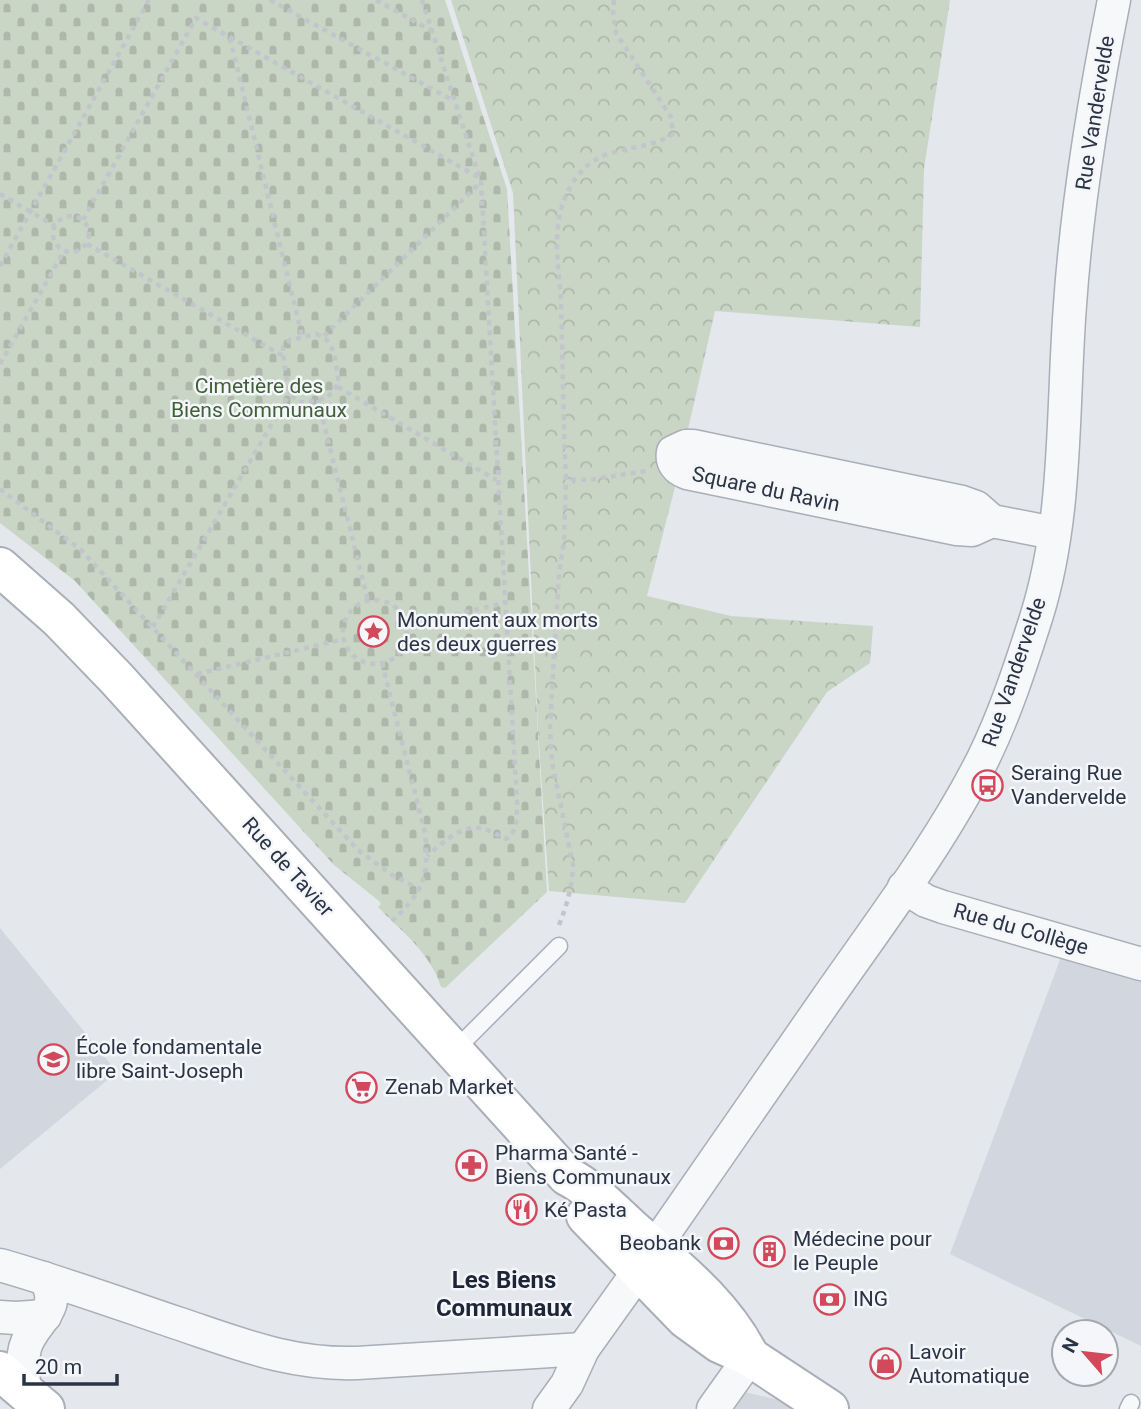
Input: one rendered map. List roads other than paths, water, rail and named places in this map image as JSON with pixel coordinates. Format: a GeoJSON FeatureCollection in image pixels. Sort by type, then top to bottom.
{"type":"FeatureCollection","features":[{"type":"Feature","properties":{"kind":"street","name":"Rue Vandervelde"},"geometry":{"type":"LineString","coordinates":[[549,1409],[566,1384],[583,1349],[904,887],[967,788],[1005,709],[1037,617],[1054,533],[1063,452],[1075,247],[1114,0]]}},
{"type":"Feature","properties":{"kind":"street","name":"Square du Ravin"},"geometry":{"type":"LineString","coordinates":[[992,521],[972,530],[957,529],[687,473],[675,465],[673,452],[693,446],[962,502],[976,507],[992,521],[1054,533]]}},
{"type":"Feature","properties":{"kind":"street","name":"Rue de Tavier"},"geometry":{"type":"LineString","coordinates":[[0,567],[84,644],[567,1176],[592,1191],[646,1260]]}},
{"type":"Feature","properties":{"kind":"street","name":"Rue du Collège"},"geometry":{"type":"LineString","coordinates":[[904,887],[926,901],[1141,964]]}},
{"type":"Feature","properties":{"kind":"street","name":"Rue de Tavier"},"geometry":{"type":"LineString","coordinates":[[567,1176],[573,1202],[601,1234],[646,1260]]}},
{"type":"Feature","properties":{"kind":"street"},"geometry":{"type":"LineString","coordinates":[[646,1260],[698,1287],[729,1321],[750,1357]]}},
{"type":"Feature","properties":{"kind":"street"},"geometry":{"type":"LineString","coordinates":[[646,1260],[695,1326],[727,1348],[750,1357],[829,1409]]}},
{"type":"Feature","properties":{"kind":"street"},"geometry":{"type":"LineString","coordinates":[[0,1265],[299,1361],[358,1363],[583,1349]]}},
{"type":"Feature","properties":{"kind":"street"},"geometry":{"type":"LineString","coordinates":[[16,1383],[26,1346],[51,1306],[52,1296],[44,1279]]}},
{"type":"Feature","properties":{"kind":"street"},"geometry":{"type":"LineString","coordinates":[[0,1317],[45,1317]]}},
{"type":"Feature","properties":{"kind":"street"},"geometry":{"type":"LineString","coordinates":[[713,1409],[750,1357]]}},
{"type":"Feature","properties":{"kind":"lane"},"geometry":{"type":"LineString","coordinates":[[454,1051],[559,946]]}},
{"type":"Feature","properties":{"kind":"place","name":"Monument aux morts des deux guerres"},"geometry":{"type":"Point","coordinates":[374,632]}},
{"type":"Feature","properties":{"kind":"place","name":"Seraing Rue Vandervelde"},"geometry":{"type":"Point","coordinates":[988,785]}},
{"type":"Feature","properties":{"kind":"place","name":"École fondamentale libre Saint-Joseph"},"geometry":{"type":"Point","coordinates":[53,1059]}},
{"type":"Feature","properties":{"kind":"place","name":"Zenab Market"},"geometry":{"type":"Point","coordinates":[362,1087]}},
{"type":"Feature","properties":{"kind":"place","name":"Pharma Santé - Biens Communaux"},"geometry":{"type":"Point","coordinates":[472,1165]}},
{"type":"Feature","properties":{"kind":"place","name":"Ké Pasta"},"geometry":{"type":"Point","coordinates":[521,1210]}},
{"type":"Feature","properties":{"kind":"place","name":"Beobank"},"geometry":{"type":"Point","coordinates":[724,1243]}},
{"type":"Feature","properties":{"kind":"place","name":"Médecine pour le Peuple"},"geometry":{"type":"Point","coordinates":[770,1251]}},
{"type":"Feature","properties":{"kind":"place","name":"ING"},"geometry":{"type":"Point","coordinates":[830,1299]}},
{"type":"Feature","properties":{"kind":"place","name":"Lavoir Automatique"},"geometry":{"type":"Point","coordinates":[886,1364]}},
{"type":"Feature","properties":{"kind":"district","name":"Les Biens Communaux"},"geometry":{"type":"Point","coordinates":[504,1294]}},
{"type":"Feature","properties":{"kind":"park label","name":"Cimetière des Biens Communaux"},"geometry":{"type":"Point","coordinates":[259,398]}}]}
